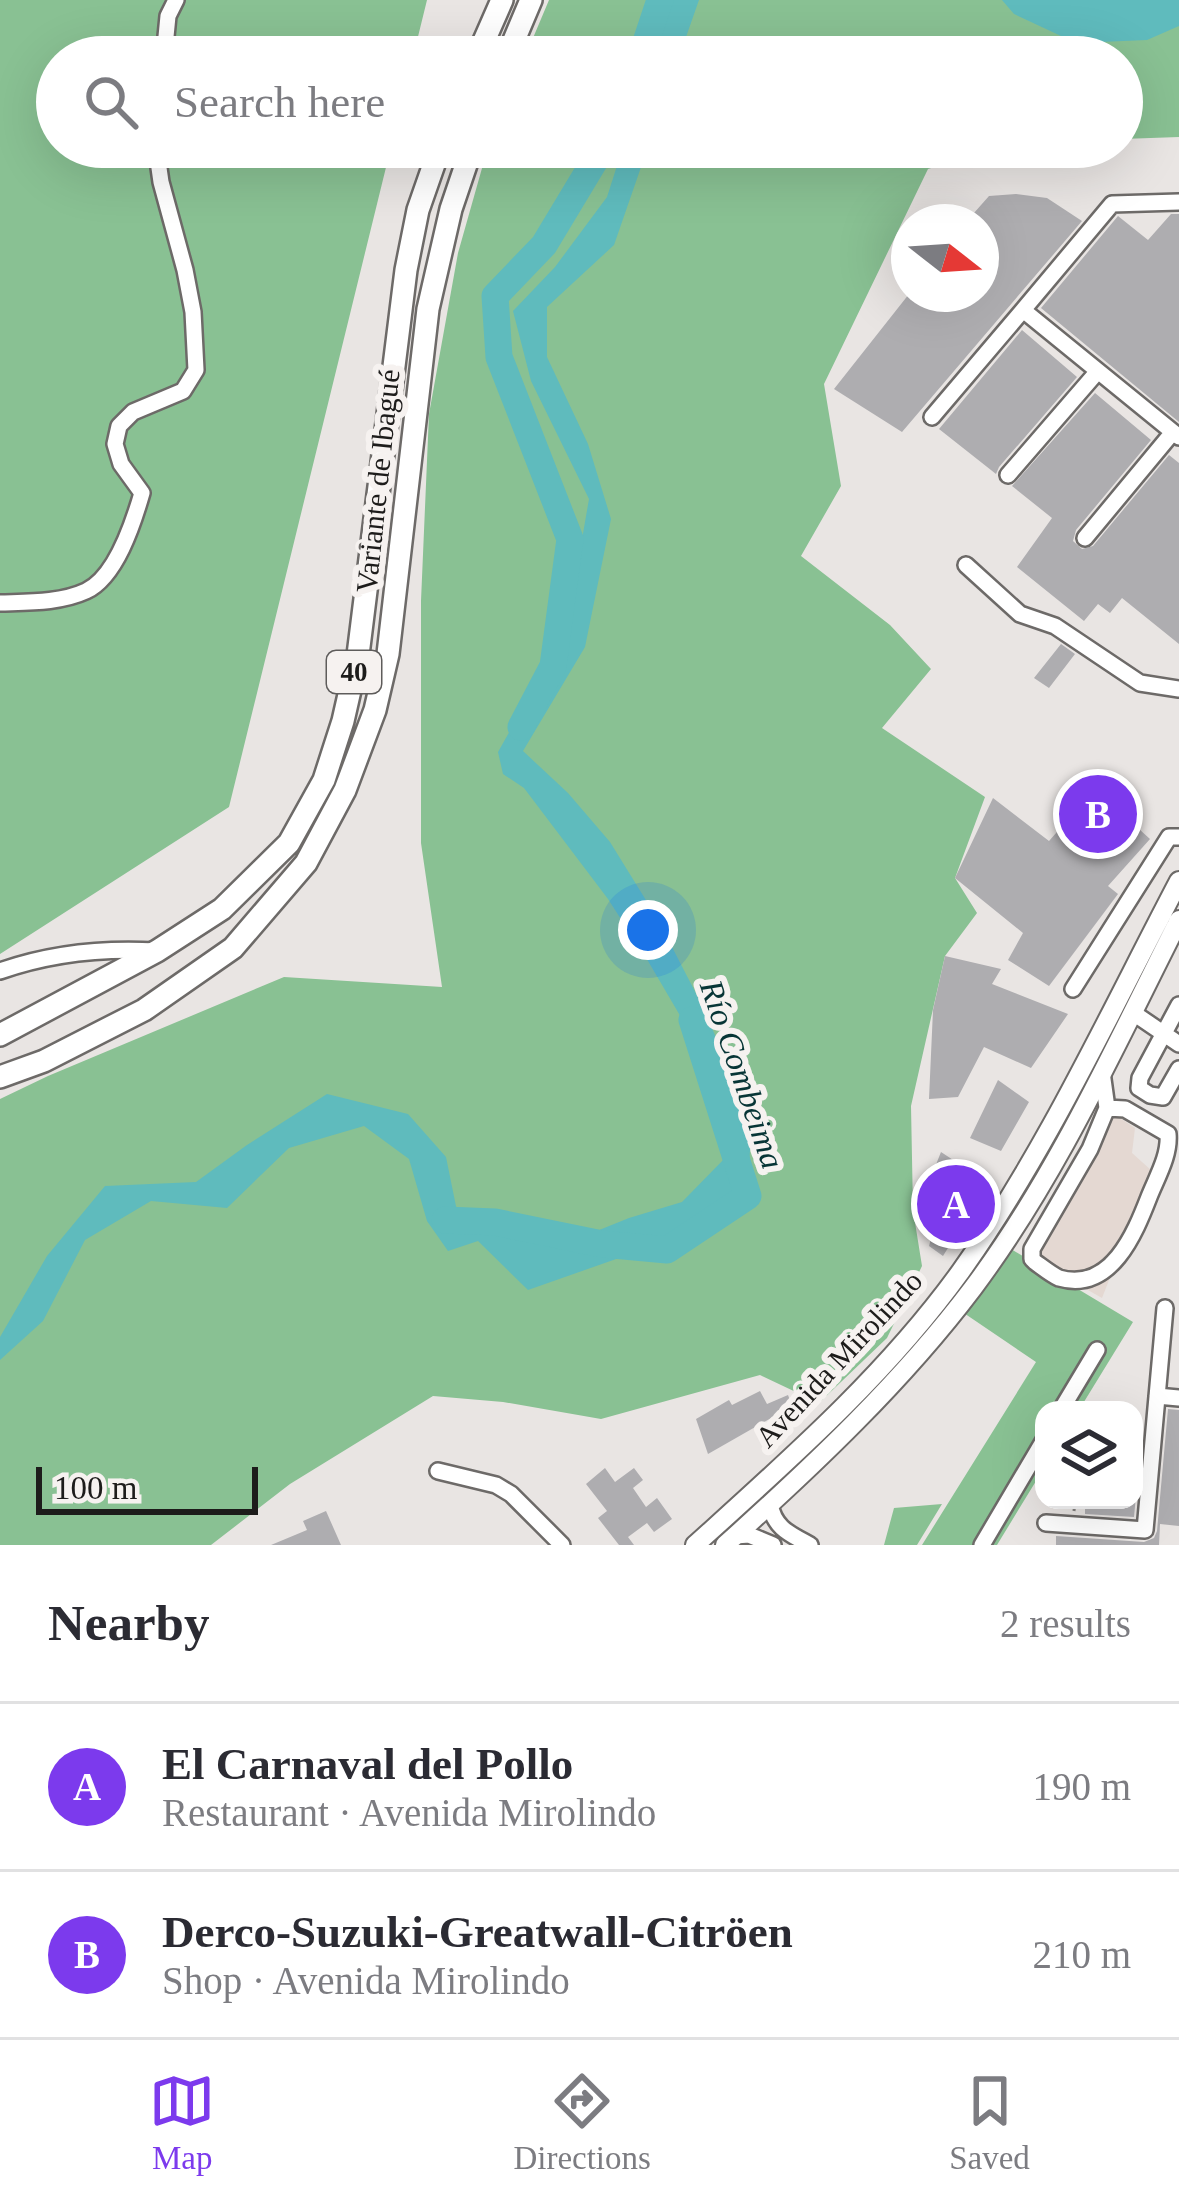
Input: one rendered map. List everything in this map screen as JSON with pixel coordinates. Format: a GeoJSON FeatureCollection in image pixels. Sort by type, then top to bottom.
{"type":"FeatureCollection","features":[{"type":"Feature","properties":{"kind":"highway"},"geometry":{"type":"LineString","coordinates":[[487,36],[502,0]]}},
{"type":"Feature","properties":{"kind":"highway"},"geometry":{"type":"LineString","coordinates":[[516,36],[531,0]]}},
{"type":"Feature","properties":{"kind":"highway","name":"Variante de Ibagué"},"geometry":{"type":"LineString","coordinates":[[0,1035],[157,951],[222,909],[289,843],[324,780],[358,655],[406,270],[433,168]]}},
{"type":"Feature","properties":{"kind":"highway","name":"Variante de Ibagué"},"geometry":{"type":"LineString","coordinates":[[0,1077],[44,1061],[144,1010],[232,948],[306,863],[345,790],[375,710],[388,654],[428,309],[465,168]]}},
{"type":"Feature","properties":{"kind":"main road","name":"Avenida Mirolindo"},"geometry":{"type":"LineString","coordinates":[[695,1545],[787,1463],[887,1360],[961,1270],[1046,1135],[1179,881]]}},
{"type":"Feature","properties":{"kind":"main road","name":"Avenida Mirolindo"},"geometry":{"type":"LineString","coordinates":[[730,1541],[910,1366],[975,1285],[1056,1156],[1179,920]]}},
{"type":"Feature","properties":{"kind":"street"},"geometry":{"type":"LineString","coordinates":[[166,36],[176,0]]}},
{"type":"Feature","properties":{"kind":"street"},"geometry":{"type":"LineString","coordinates":[[0,603],[46,602],[89,590],[121,554],[142,494],[121,464],[115,444],[118,427],[133,412],[183,391],[196,370],[194,312],[159,168]]}},
{"type":"Feature","properties":{"kind":"street"},"geometry":{"type":"LineString","coordinates":[[932,417],[1112,204],[1179,202]]}},
{"type":"Feature","properties":{"kind":"street"},"geometry":{"type":"LineString","coordinates":[[1023,310],[1176,434],[1084,538]]}},
{"type":"Feature","properties":{"kind":"street"},"geometry":{"type":"LineString","coordinates":[[1008,475],[1098,371]]}},
{"type":"Feature","properties":{"kind":"street"},"geometry":{"type":"LineString","coordinates":[[966,565],[1020,614],[1054,626],[1141,683],[1179,688]]}},
{"type":"Feature","properties":{"kind":"street"},"geometry":{"type":"LineString","coordinates":[[1073,989],[1169,837],[1179,837]]}},
{"type":"Feature","properties":{"kind":"street"},"geometry":{"type":"LineString","coordinates":[[0,971],[67,954],[157,951]]}},
{"type":"Feature","properties":{"kind":"street"},"geometry":{"type":"LineString","coordinates":[[1179,1005],[1139,1088],[1163,1097],[1179,1070]]}},
{"type":"Feature","properties":{"kind":"street"},"geometry":{"type":"LineString","coordinates":[[1132,1012],[1179,1044]]}},
{"type":"Feature","properties":{"kind":"street"},"geometry":{"type":"LineString","coordinates":[[1102,1072],[1107,1108],[1090,1149],[1032,1249],[1032,1259],[1059,1278],[1098,1274],[1123,1255],[1166,1154],[1168,1134],[1125,1108],[1107,1108]]}},
{"type":"Feature","properties":{"kind":"street"},"geometry":{"type":"LineString","coordinates":[[1143,1452],[1156,1396],[1165,1308]]}},
{"type":"Feature","properties":{"kind":"street"},"geometry":{"type":"LineString","coordinates":[[1066,1401],[1097,1350]]}},
{"type":"Feature","properties":{"kind":"street"},"geometry":{"type":"LineString","coordinates":[[1156,1396],[1179,1398]]}},
{"type":"Feature","properties":{"kind":"street"},"geometry":{"type":"LineString","coordinates":[[982,1545],[1035,1455]]}},
{"type":"Feature","properties":{"kind":"street"},"geometry":{"type":"LineString","coordinates":[[438,1471],[496,1485],[512,1494],[562,1545]]}},
{"type":"Feature","properties":{"kind":"street"},"geometry":{"type":"LineString","coordinates":[[1046,1523],[1144,1530],[1143,1493]]}},
{"type":"Feature","properties":{"kind":"street"},"geometry":{"type":"LineString","coordinates":[[770,1504],[781,1528],[810,1545]]}},
{"type":"Feature","properties":{"kind":"street"},"geometry":{"type":"LineString","coordinates":[[730,1541],[749,1535],[773,1545]]}},
{"type":"Feature","properties":{"kind":"shaded area"},"geometry":{"type":"Polygon","coordinates":[[[1114,1114],[1135,1128],[1132,1153],[1152,1171],[1102,1298],[1035,1260],[1114,1114]]]}},
{"type":"Feature","properties":{"kind":"green space"},"geometry":{"type":"Polygon","coordinates":[[[0,0],[427,0],[418,36],[36,36],[36,168],[386,168],[229,807],[0,954],[0,0]]]}},
{"type":"Feature","properties":{"kind":"green space"},"geometry":{"type":"Polygon","coordinates":[[[549,0],[1179,0],[1179,137],[1143,138],[1143,36],[534,36],[549,0]]]}},
{"type":"Feature","properties":{"kind":"green space"},"geometry":{"type":"Polygon","coordinates":[[[482,168],[931,168],[911,204],[891,204],[891,245],[824,384],[841,486],[801,556],[890,625],[931,669],[882,728],[985,797],[955,878],[977,913],[945,956],[911,1106],[913,1210],[922,1266],[887,1338],[819,1403],[760,1375],[601,1419],[433,1396],[290,1484],[211,1545],[0,1545],[0,1099],[284,977],[442,987],[421,843],[421,601],[429,414],[458,253],[482,168]]]}},
{"type":"Feature","properties":{"kind":"green space"},"geometry":{"type":"Polygon","coordinates":[[[996,1240],[1133,1322],[1085,1401],[1035,1401],[1035,1483],[997,1545],[922,1545],[1036,1362],[952,1305],[996,1240]]]}},
{"type":"Feature","properties":{"kind":"green space"},"geometry":{"type":"Polygon","coordinates":[[[942,1504],[917,1545],[884,1545],[894,1508],[942,1504]]]}},
{"type":"Feature","properties":{"kind":"water"},"geometry":{"type":"Polygon","coordinates":[[[667,0],[699,0],[686,36],[658,36],[667,0]]]}},
{"type":"Feature","properties":{"kind":"water"},"geometry":{"type":"Polygon","coordinates":[[[1002,0],[1179,0],[1179,26],[1147,40],[1143,36],[1061,36],[1014,14],[1002,0]]]}},
{"type":"Feature","properties":{"kind":"water"},"geometry":{"type":"Polygon","coordinates":[[[616,168],[641,168],[614,245],[547,307],[547,357],[588,444],[611,519],[585,647],[523,751],[610,842],[657,918],[703,1007],[752,1122],[748,1180],[702,1241],[619,1258],[528,1290],[478,1241],[448,1251],[427,1221],[409,1159],[364,1126],[289,1148],[227,1208],[151,1201],[85,1240],[43,1321],[0,1360],[0,1337],[47,1256],[105,1186],[196,1182],[327,1094],[408,1114],[446,1157],[458,1216],[557,1247],[682,1202],[726,1157],[719,1082],[608,899],[524,788],[503,774],[498,752],[515,722],[549,683],[548,607],[577,568],[589,499],[531,381],[513,311],[555,267],[607,197],[616,168]]]}},
{"type":"Feature","properties":{"kind":"building"},"geometry":{"type":"Polygon","coordinates":[[[989,196],[1047,198],[1082,221],[902,432],[834,389],[895,312],[999,312],[999,204],[982,204],[989,196]]]}},
{"type":"Feature","properties":{"kind":"building"},"geometry":{"type":"Polygon","coordinates":[[[1171,214],[1179,214],[1179,422],[1041,308],[1118,216],[1148,240],[1171,214]]]}},
{"type":"Feature","properties":{"kind":"building"},"geometry":{"type":"Polygon","coordinates":[[[1022,330],[1077,377],[996,474],[939,429],[1022,330]]]}},
{"type":"Feature","properties":{"kind":"building"},"geometry":{"type":"Polygon","coordinates":[[[1095,393],[1151,440],[1076,530],[1073,541],[1082,549],[1093,546],[1169,455],[1179,463],[1179,644],[1122,598],[1110,613],[1098,604],[1084,621],[1017,567],[1052,518],[1012,486],[1095,393]]]}},
{"type":"Feature","properties":{"kind":"building"},"geometry":{"type":"Polygon","coordinates":[[[1061,644],[1075,654],[1049,688],[1034,678],[1061,644]]]}},
{"type":"Feature","properties":{"kind":"building"},"geometry":{"type":"Polygon","coordinates":[[[1095,789],[1150,839],[1108,886],[1118,894],[1049,986],[1008,960],[1023,933],[955,878],[993,798],[1049,841],[1095,789]]]}},
{"type":"Feature","properties":{"kind":"building"},"geometry":{"type":"Polygon","coordinates":[[[945,956],[1001,969],[992,984],[1068,1014],[1031,1068],[984,1047],[958,1097],[929,1099],[933,1010],[945,956]]]}},
{"type":"Feature","properties":{"kind":"building"},"geometry":{"type":"Polygon","coordinates":[[[998,1080],[1029,1102],[1001,1151],[970,1138],[998,1080]]]}},
{"type":"Feature","properties":{"kind":"building"},"geometry":{"type":"Polygon","coordinates":[[[941,1152],[988,1183],[943,1256],[929,1246],[937,1216],[935,1167],[941,1152]]]}},
{"type":"Feature","properties":{"kind":"building"},"geometry":{"type":"Polygon","coordinates":[[[760,1391],[767,1404],[788,1395],[792,1406],[708,1454],[696,1419],[729,1400],[732,1405],[760,1391]]]}},
{"type":"Feature","properties":{"kind":"building"},"geometry":{"type":"Polygon","coordinates":[[[1168,1409],[1179,1410],[1179,1526],[1160,1524],[1159,1545],[1056,1545],[1056,1536],[1144,1542],[1154,1538],[1168,1409]]]}},
{"type":"Feature","properties":{"kind":"building"},"geometry":{"type":"Polygon","coordinates":[[[605,1468],[615,1482],[634,1468],[643,1480],[633,1488],[646,1507],[657,1498],[672,1519],[654,1532],[647,1523],[628,1537],[634,1545],[619,1545],[598,1518],[607,1511],[586,1484],[605,1468]]]}},
{"type":"Feature","properties":{"kind":"building"},"geometry":{"type":"Polygon","coordinates":[[[1085,1509],[1135,1509],[1134,1517],[1085,1514],[1085,1509]]]}},
{"type":"Feature","properties":{"kind":"building"},"geometry":{"type":"Polygon","coordinates":[[[326,1511],[341,1545],[271,1545],[307,1530],[303,1521],[326,1511]]]}},
{"type":"Feature","properties":{"kind":"waterway","name":"Río Combeima"},"geometry":{"type":"LineString","coordinates":[[648,36],[660,0]]}},
{"type":"Feature","properties":{"kind":"waterway","name":"Río Combeima"},"geometry":{"type":"LineString","coordinates":[[521,727],[553,666],[570,539],[499,357],[495,296],[544,245],[590,168]]}},
{"type":"Feature","properties":{"kind":"waterway","name":"Río Combeima"},"geometry":{"type":"LineString","coordinates":[[445,1220],[495,1222],[602,1244],[667,1250],[748,1196],[692,1020]]}},
{"type":"Feature","properties":{"kind":"place","name":"Derco-Suzuki-Greatwall-Citröen"},"geometry":{"type":"Point","coordinates":[1098,814]}},
{"type":"Feature","properties":{"kind":"place","name":"El Carnaval del Pollo"},"geometry":{"type":"Point","coordinates":[956,1204]}}]}
